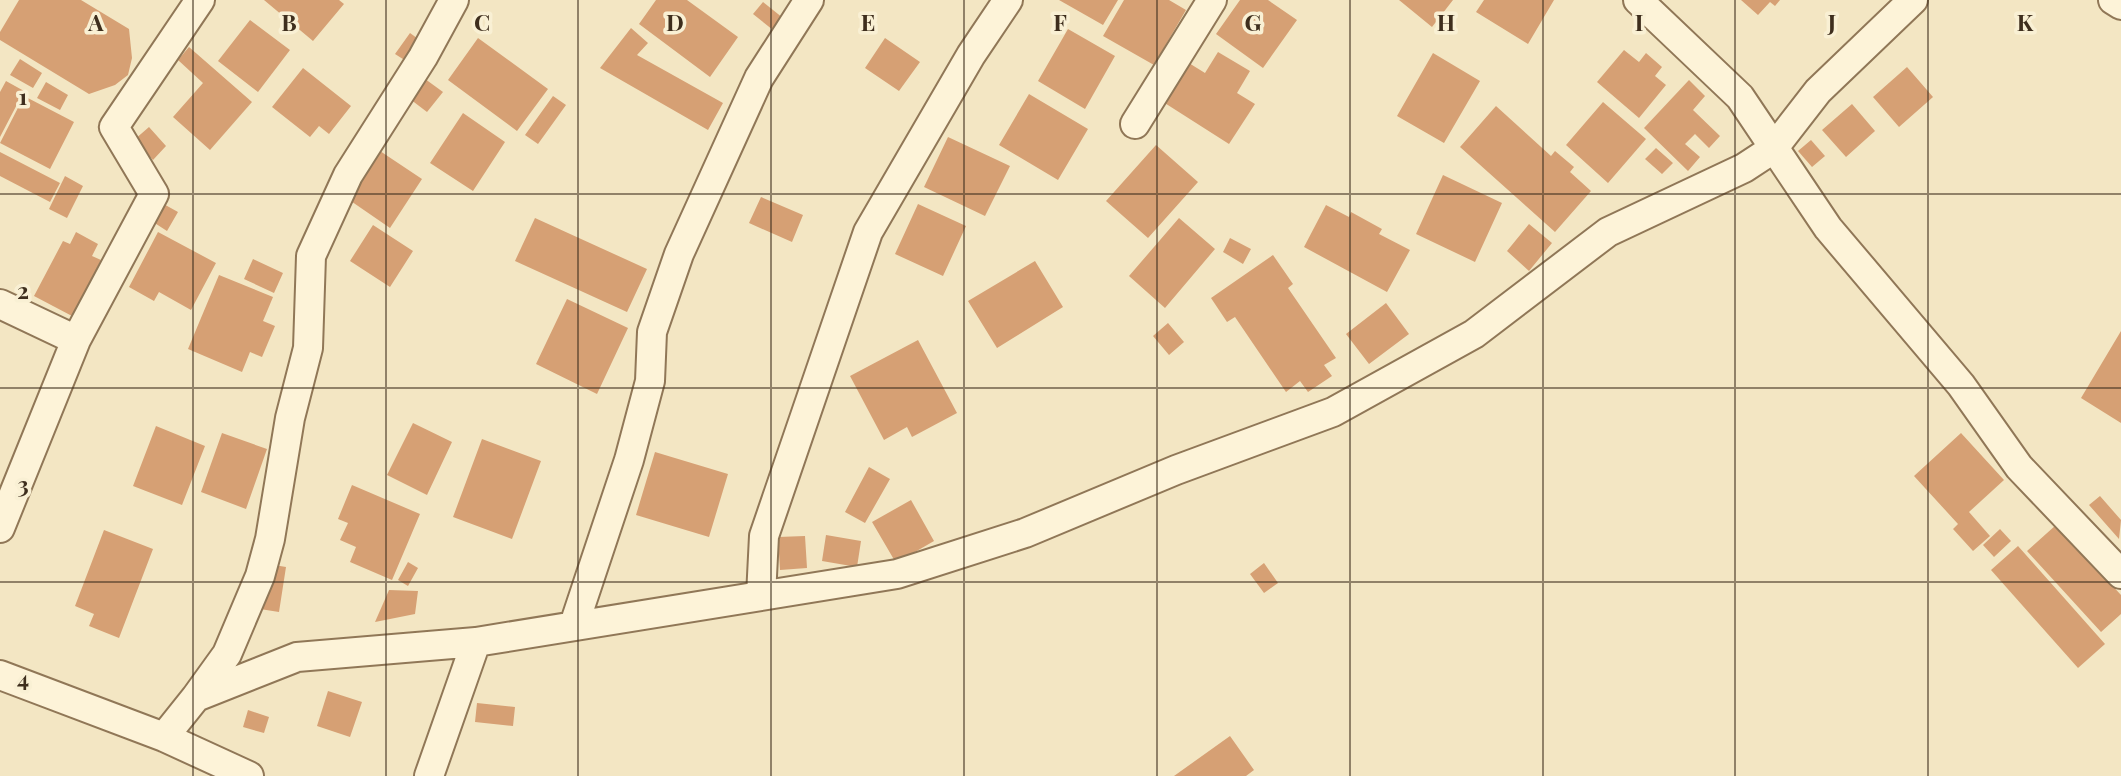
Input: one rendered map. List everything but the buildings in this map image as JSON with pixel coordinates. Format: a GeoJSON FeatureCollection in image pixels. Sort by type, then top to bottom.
{"type":"FeatureCollection","features":[{"type":"Feature","properties":{"kind":"street"},"geometry":{"type":"LineString","coordinates":[[0,528],[76,340],[154,194],[114,127],[200,0]]}},
{"type":"Feature","properties":{"kind":"street"},"geometry":{"type":"LineString","coordinates":[[164,737],[227,654],[260,576],[270,539],[290,418],[308,348],[311,256],[348,175],[423,57],[454,0]]}},
{"type":"Feature","properties":{"kind":"street"},"geometry":{"type":"LineString","coordinates":[[574,625],[629,460],[650,382],[652,332],[679,254],[759,78],[809,0]]}},
{"type":"Feature","properties":{"kind":"street"},"geometry":{"type":"LineString","coordinates":[[761,596],[764,536],[868,232],[971,55],[1008,0]]}},
{"type":"Feature","properties":{"kind":"street"},"geometry":{"type":"LineString","coordinates":[[1135,124],[1212,0]]}},
{"type":"Feature","properties":{"kind":"street"},"geometry":{"type":"LineString","coordinates":[[1638,0],[1740,97],[1828,228],[1961,385],[2019,467],[2121,574]]}},
{"type":"Feature","properties":{"kind":"street"},"geometry":{"type":"LineString","coordinates":[[196,696],[297,657],[476,642],[897,574],[1025,533],[1175,470],[1333,412],[1474,334],[1608,232],[1744,168],[1773,149],[1818,91],[1913,0]]}},
{"type":"Feature","properties":{"kind":"street"},"geometry":{"type":"LineString","coordinates":[[2113,0],[2121,5]]}},
{"type":"Feature","properties":{"kind":"street"},"geometry":{"type":"LineString","coordinates":[[0,304],[76,340]]}},
{"type":"Feature","properties":{"kind":"street"},"geometry":{"type":"LineString","coordinates":[[429,776],[476,642]]}},
{"type":"Feature","properties":{"kind":"street"},"geometry":{"type":"LineString","coordinates":[[0,675],[164,737],[249,776]]}}]}
